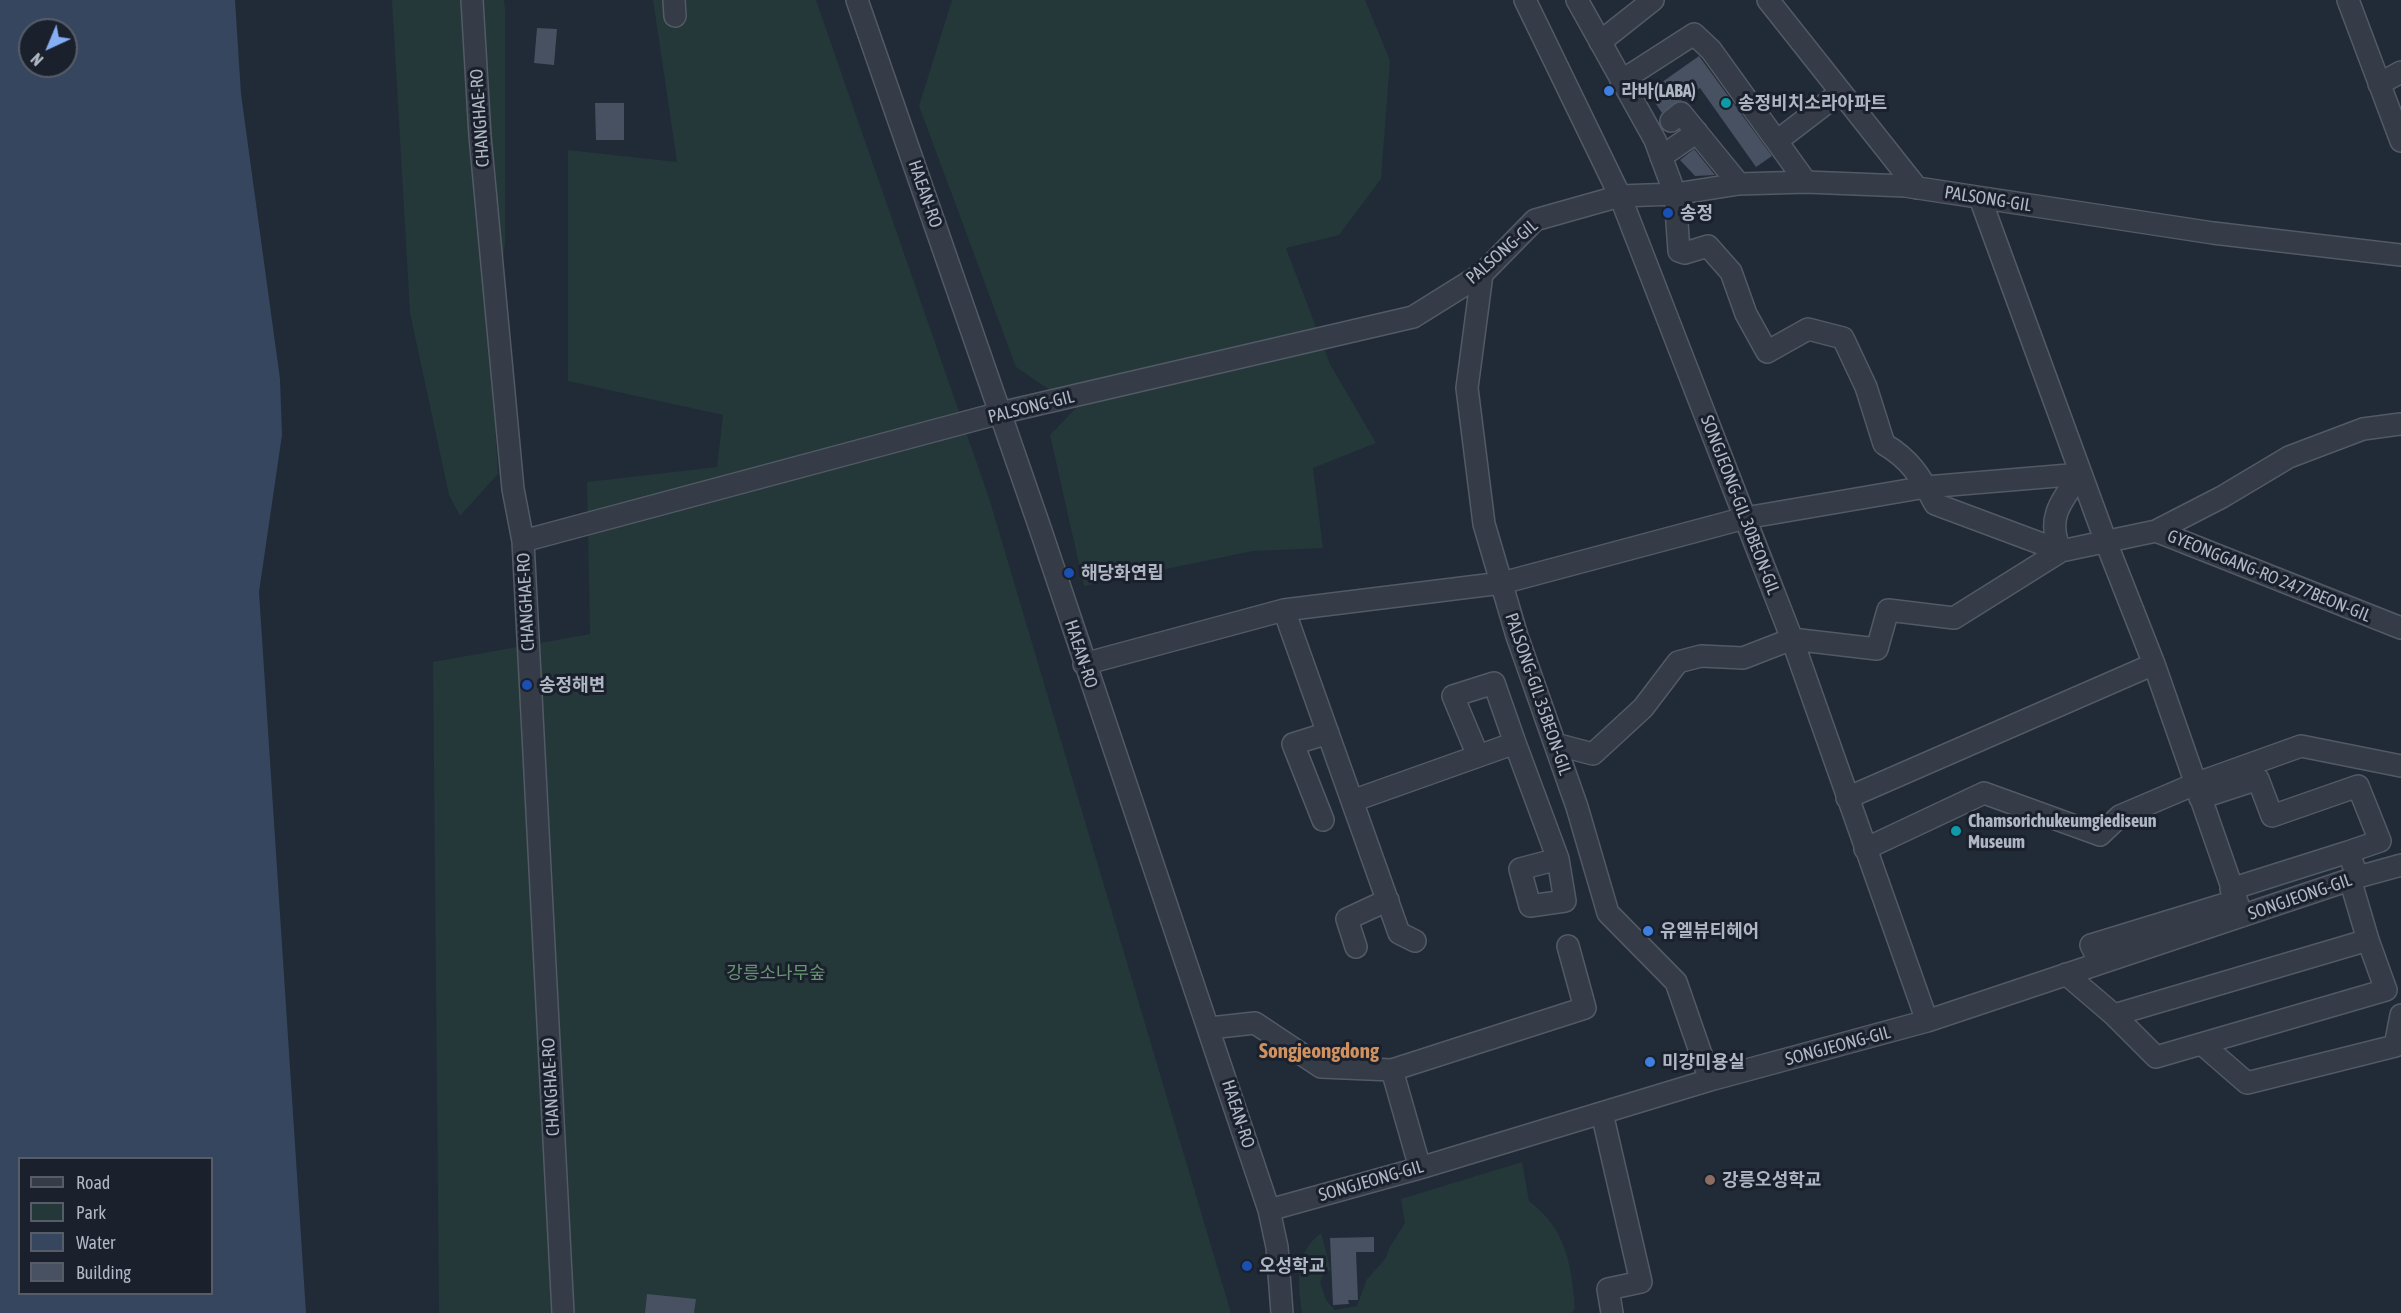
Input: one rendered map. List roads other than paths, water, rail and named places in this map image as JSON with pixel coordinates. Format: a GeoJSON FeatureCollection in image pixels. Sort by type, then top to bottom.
{"type":"FeatureCollection","features":[{"type":"Feature","properties":{"kind":"street","name":"CHANGHAE-RO"},"geometry":{"type":"LineString","coordinates":[[472,0],[480,136],[512,477],[523,541],[563,1313]]}},
{"type":"Feature","properties":{"kind":"street","name":"HAEAN-RO"},"geometry":{"type":"LineString","coordinates":[[857,0],[1210,1028],[1269,1210],[1277,1247],[1282,1313]]}},
{"type":"Feature","properties":{"kind":"street","name":"SONGJEONG-GIL 30BEON-GIL"},"geometry":{"type":"LineString","coordinates":[[1525,0],[1620,196],[1792,639],[1927,1021]]}},
{"type":"Feature","properties":{"kind":"street"},"geometry":{"type":"LineString","coordinates":[[1600,42],[1653,0]]}},
{"type":"Feature","properties":{"kind":"street"},"geometry":{"type":"LineString","coordinates":[[1768,0],[1917,188]]}},
{"type":"Feature","properties":{"kind":"street"},"geometry":{"type":"LineString","coordinates":[[2348,0],[2401,141]]}},
{"type":"Feature","properties":{"kind":"street"},"geometry":{"type":"LineString","coordinates":[[1579,1],[1661,157],[1675,194],[1679,251],[1685,252],[1708,246],[1731,272],[1746,314],[1767,351],[1808,329],[1843,338],[1866,387],[1884,444],[1903,455],[1921,476],[1935,504],[2061,551]]}},
{"type":"Feature","properties":{"kind":"street"},"geometry":{"type":"LineString","coordinates":[[1622,81],[1694,34],[1711,50],[1806,182]]}},
{"type":"Feature","properties":{"kind":"street"},"geometry":{"type":"LineString","coordinates":[[2379,84],[2401,72]]}},
{"type":"Feature","properties":{"kind":"street"},"geometry":{"type":"LineString","coordinates":[[1777,141],[1841,92]]}},
{"type":"Feature","properties":{"kind":"street"},"geometry":{"type":"LineString","coordinates":[[1671,121],[1682,113],[1739,184]]}},
{"type":"Feature","properties":{"kind":"street"},"geometry":{"type":"LineString","coordinates":[[1661,157],[1697,132]]}},
{"type":"Feature","properties":{"kind":"street","name":"PALSONG-GIL"},"geometry":{"type":"LineString","coordinates":[[523,541],[1000,413],[1413,317],[1482,274],[1535,220],[1620,196],[1675,194],[1739,184],[1806,182],[1917,188],[2213,233],[2401,255]]}},
{"type":"Feature","properties":{"kind":"street"},"geometry":{"type":"LineString","coordinates":[[1980,198],[2106,542],[2154,664],[2197,791],[2236,902],[2348,852],[2380,841],[2358,786],[2272,816],[2258,779],[2197,791]]}},
{"type":"Feature","properties":{"kind":"street","name":"PALSONG-GIL 35BEON-GIL"},"geometry":{"type":"LineString","coordinates":[[1482,274],[1467,388],[1484,524],[1577,807],[1608,913],[1676,982],[1710,1080]]}},
{"type":"Feature","properties":{"kind":"street"},"geometry":{"type":"LineString","coordinates":[[2156,531],[2222,497],[2289,457],[2363,429],[2401,424]]}},
{"type":"Feature","properties":{"kind":"street"},"geometry":{"type":"LineString","coordinates":[[1084,664],[1284,610],[1502,584],[1745,518],[1926,487],[2081,474]]}},
{"type":"Feature","properties":{"kind":"street"},"geometry":{"type":"LineString","coordinates":[[2061,551],[2054,536],[2057,506],[2081,474]]}},
{"type":"Feature","properties":{"kind":"street","name":"GYEONGGANG-RO 2477BEON-GIL"},"geometry":{"type":"LineString","coordinates":[[1792,639],[1877,649],[1888,610],[1954,618],[2061,551],[2156,531],[2401,628]]}},
{"type":"Feature","properties":{"kind":"street"},"geometry":{"type":"LineString","coordinates":[[1284,610],[1399,933],[1415,941]]}},
{"type":"Feature","properties":{"kind":"street"},"geometry":{"type":"LineString","coordinates":[[1555,744],[1593,754],[1643,708],[1678,662],[1701,656],[1743,658],[1792,639]]}},
{"type":"Feature","properties":{"kind":"street"},"geometry":{"type":"LineString","coordinates":[[1847,798],[2154,664]]}},
{"type":"Feature","properties":{"kind":"street"},"geometry":{"type":"LineString","coordinates":[[1478,756],[1453,696],[1494,683],[1558,859]]}},
{"type":"Feature","properties":{"kind":"street"},"geometry":{"type":"LineString","coordinates":[[1323,820],[1293,744],[1328,733]]}},
{"type":"Feature","properties":{"kind":"street"},"geometry":{"type":"LineString","coordinates":[[1352,801],[1515,743]]}},
{"type":"Feature","properties":{"kind":"street"},"geometry":{"type":"LineString","coordinates":[[1865,849],[1984,793],[2100,835],[2120,816],[2197,791],[2301,746],[2401,766]]}},
{"type":"Feature","properties":{"kind":"street"},"geometry":{"type":"LineString","coordinates":[[2348,852],[2368,940],[2386,990],[2401,1011]]}},
{"type":"Feature","properties":{"kind":"street","name":"SONGJEONG-GIL"},"geometry":{"type":"LineString","coordinates":[[1269,1210],[1420,1168],[1710,1080],[1927,1021],[2100,963],[2236,902],[2354,878],[2401,865]]}},
{"type":"Feature","properties":{"kind":"street"},"geometry":{"type":"LineString","coordinates":[[1356,947],[1347,920],[1388,900]]}},
{"type":"Feature","properties":{"kind":"street"},"geometry":{"type":"LineString","coordinates":[[2114,1015],[2368,940]]}},
{"type":"Feature","properties":{"kind":"street"},"geometry":{"type":"LineString","coordinates":[[1210,1028],[1255,1023],[1321,1066],[1392,1070],[1585,1008],[1568,946]]}},
{"type":"Feature","properties":{"kind":"street"},"geometry":{"type":"LineString","coordinates":[[2066,974],[2114,1015],[2156,1057],[2386,990]]}},
{"type":"Feature","properties":{"kind":"street"},"geometry":{"type":"LineString","coordinates":[[2202,1044],[2247,1083],[2395,1046],[2401,1015]]}},
{"type":"Feature","properties":{"kind":"street"},"geometry":{"type":"LineString","coordinates":[[1392,1070],[1420,1168]]}},
{"type":"Feature","properties":{"kind":"street"},"geometry":{"type":"LineString","coordinates":[[1602,1113],[1641,1282],[1608,1289],[1612,1313]]}},
{"type":"Feature","properties":{"kind":"water"},"geometry":{"type":"Polygon","coordinates":[[[0,0],[235,0],[241,94],[280,379],[282,435],[259,592],[306,1313],[0,1313],[0,0]]]}},
{"type":"Feature","properties":{"kind":"place","name":"라바(LABA)"},"geometry":{"type":"Point","coordinates":[1609,91]}},
{"type":"Feature","properties":{"kind":"place","name":"송정비치소라아파트"},"geometry":{"type":"Point","coordinates":[1726,103]}},
{"type":"Feature","properties":{"kind":"place","name":"송정"},"geometry":{"type":"Point","coordinates":[1668,213]}},
{"type":"Feature","properties":{"kind":"place","name":"해당화연립"},"geometry":{"type":"Point","coordinates":[1069,573]}},
{"type":"Feature","properties":{"kind":"place","name":"송정해변"},"geometry":{"type":"Point","coordinates":[527,685]}},
{"type":"Feature","properties":{"kind":"place","name":"Chamsorichukeumgiediseun Museum"},"geometry":{"type":"Point","coordinates":[1956,831]}},
{"type":"Feature","properties":{"kind":"place","name":"유엘뷰티헤어"},"geometry":{"type":"Point","coordinates":[1648,931]}},
{"type":"Feature","properties":{"kind":"place","name":"미강미용실"},"geometry":{"type":"Point","coordinates":[1650,1062]}},
{"type":"Feature","properties":{"kind":"place","name":"강릉오성학교"},"geometry":{"type":"Point","coordinates":[1710,1180]}},
{"type":"Feature","properties":{"kind":"place","name":"오성학교"},"geometry":{"type":"Point","coordinates":[1247,1266]}},
{"type":"Feature","properties":{"kind":"district","name":"Songjeongdong"},"geometry":{"type":"Point","coordinates":[1319,1051]}},
{"type":"Feature","properties":{"kind":"park label","name":"강릉소나무숲"},"geometry":{"type":"Point","coordinates":[776,973]}}]}
